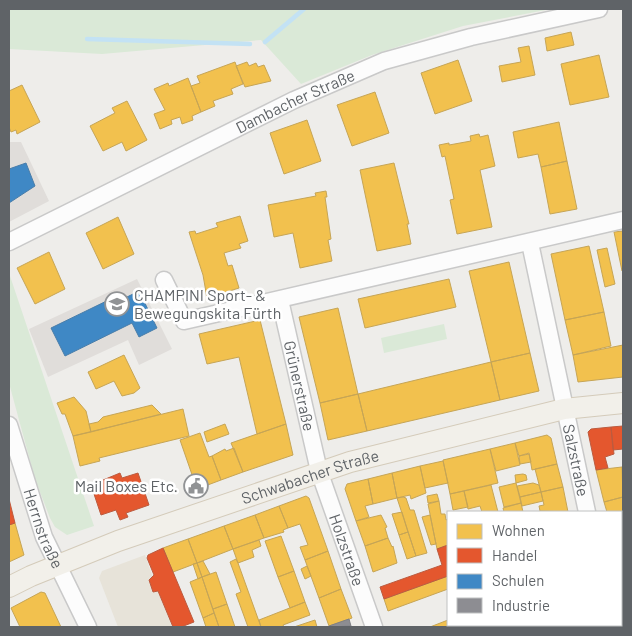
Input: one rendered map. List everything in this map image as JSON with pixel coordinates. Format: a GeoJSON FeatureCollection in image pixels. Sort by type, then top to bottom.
{"type":"FeatureCollection","features":[{"type":"Feature","properties":{"kind":"main road","name":"Schwabacher Straße"},"geometry":{"type":"LineString","coordinates":[[9,587],[59,564],[170,522],[319,471],[564,410],[623,403]]}},
{"type":"Feature","properties":{"kind":"street","name":"Dambacher Straße"},"geometry":{"type":"LineString","coordinates":[[9,242],[294,100],[384,61],[471,37],[599,9]]}},
{"type":"Feature","properties":{"kind":"street"},"geometry":{"type":"LineString","coordinates":[[164,280],[184,320],[280,300],[623,220]]}},
{"type":"Feature","properties":{"kind":"street","name":"Salzstraße"},"geometry":{"type":"LineString","coordinates":[[530,243],[587,511]]}},
{"type":"Feature","properties":{"kind":"street","name":"Grünerstraße"},"geometry":{"type":"LineString","coordinates":[[280,300],[319,471]]}},
{"type":"Feature","properties":{"kind":"street","name":"Herrnstraße"},"geometry":{"type":"LineString","coordinates":[[9,425],[44,537],[59,564],[88,627]]}},
{"type":"Feature","properties":{"kind":"street","name":"Holzstraße"},"geometry":{"type":"LineString","coordinates":[[319,471],[374,627]]}},
{"type":"Feature","properties":{"kind":"shaded area"},"geometry":{"type":"Polygon","coordinates":[[[9,142],[21,142],[49,201],[9,222],[9,142]]]}},
{"type":"Feature","properties":{"kind":"shaded area","name":"CHAMPINI Sport- & Bewegungskita Fürth"},"geometry":{"type":"Polygon","coordinates":[[[137,279],[172,349],[139,365],[128,340],[48,377],[29,329],[137,279]]]}},
{"type":"Feature","properties":{"kind":"shaded area"},"geometry":{"type":"Polygon","coordinates":[[[145,555],[172,627],[118,627],[99,578],[102,571],[145,555]]]}},
{"type":"Feature","properties":{"kind":"green space"},"geometry":{"type":"Polygon","coordinates":[[[9,9],[551,9],[463,26],[372,55],[301,84],[261,40],[102,54],[9,49],[9,9]]]}},
{"type":"Feature","properties":{"kind":"green space"},"geometry":{"type":"Polygon","coordinates":[[[9,273],[94,526],[67,535],[55,527],[35,479],[9,383],[9,273]]]}},
{"type":"Feature","properties":{"kind":"green space"},"geometry":{"type":"Polygon","coordinates":[[[444,324],[447,339],[384,353],[381,338],[444,324]]]}},
{"type":"Feature","properties":{"kind":"building: Wohnen"},"geometry":{"type":"Polygon","coordinates":[[[571,32],[574,45],[547,51],[545,38],[571,32]]]}},
{"type":"Feature","properties":{"kind":"building: Wohnen"},"geometry":{"type":"Polygon","coordinates":[[[529,46],[535,75],[502,82],[499,66],[521,62],[518,48],[529,46]]]}},
{"type":"Feature","properties":{"kind":"building: Wohnen"},"geometry":{"type":"Polygon","coordinates":[[[599,55],[609,97],[570,105],[561,64],[599,55]]]}},
{"type":"Feature","properties":{"kind":"building: Wohnen"},"geometry":{"type":"Polygon","coordinates":[[[458,60],[472,101],[435,114],[421,73],[458,60]]]}},
{"type":"Feature","properties":{"kind":"building: Wohnen"},"geometry":{"type":"Polygon","coordinates":[[[235,62],[243,84],[231,89],[233,94],[213,101],[215,106],[201,112],[191,86],[200,83],[197,76],[235,62]]]}},
{"type":"Feature","properties":{"kind":"building: Wohnen"},"geometry":{"type":"Polygon","coordinates":[[[247,62],[249,66],[256,63],[258,67],[264,65],[271,81],[245,87],[236,66],[247,62]]]}},
{"type":"Feature","properties":{"kind":"building: Wohnen"},"geometry":{"type":"Polygon","coordinates":[[[188,78],[201,112],[192,116],[193,120],[182,124],[180,117],[171,120],[172,124],[160,129],[154,114],[165,110],[154,89],[168,83],[169,86],[188,78]]]}},
{"type":"Feature","properties":{"kind":"building: Wohnen"},"geometry":{"type":"Polygon","coordinates":[[[22,85],[40,122],[17,134],[16,130],[11,132],[9,127],[9,91],[22,85]]]}},
{"type":"Feature","properties":{"kind":"building: Wohnen"},"geometry":{"type":"Polygon","coordinates":[[[375,92],[389,133],[352,146],[337,105],[375,92]]]}},
{"type":"Feature","properties":{"kind":"building: Wohnen"},"geometry":{"type":"Polygon","coordinates":[[[127,101],[147,140],[126,151],[122,142],[103,151],[90,126],[115,113],[112,108],[127,101]]]}},
{"type":"Feature","properties":{"kind":"building: Wohnen"},"geometry":{"type":"Polygon","coordinates":[[[307,120],[321,161],[284,174],[270,133],[307,120]]]}},
{"type":"Feature","properties":{"kind":"building: Wohnen"},"geometry":{"type":"Polygon","coordinates":[[[559,122],[567,161],[541,167],[538,154],[518,158],[513,132],[559,122]]]}},
{"type":"Feature","properties":{"kind":"building: Wohnen"},"geometry":{"type":"Polygon","coordinates":[[[479,134],[480,137],[488,135],[495,166],[480,170],[492,227],[457,234],[450,200],[454,199],[445,156],[442,157],[439,145],[471,141],[470,136],[479,134]]]}},
{"type":"Feature","properties":{"kind":"building: Wohnen"},"geometry":{"type":"Polygon","coordinates":[[[567,161],[577,209],[550,214],[541,167],[567,161]]]}},
{"type":"Feature","properties":{"kind":"building: Wohnen"},"geometry":{"type":"Polygon","coordinates":[[[394,163],[409,224],[407,224],[411,244],[377,251],[360,170],[394,163]]]}},
{"type":"Feature","properties":{"kind":"building: Wohnen"},"geometry":{"type":"Polygon","coordinates":[[[326,191],[327,197],[325,197],[331,239],[328,240],[332,261],[300,268],[293,233],[274,237],[268,205],[316,196],[315,193],[326,191]]]}},
{"type":"Feature","properties":{"kind":"building: Wohnen"},"geometry":{"type":"Polygon","coordinates":[[[240,216],[248,241],[239,244],[241,248],[224,253],[228,266],[232,265],[239,288],[207,298],[203,275],[189,232],[195,231],[196,234],[218,227],[216,223],[240,216]]]}},
{"type":"Feature","properties":{"kind":"building: Wohnen"},"geometry":{"type":"Polygon","coordinates":[[[118,217],[134,254],[103,269],[86,233],[118,217]]]}},
{"type":"Feature","properties":{"kind":"building: Wohnen"},"geometry":{"type":"Polygon","coordinates":[[[623,231],[623,271],[622,271],[614,232],[623,231]]]}},
{"type":"Feature","properties":{"kind":"building: Wohnen"},"geometry":{"type":"Polygon","coordinates":[[[589,246],[604,312],[565,320],[551,254],[589,246]]]}},
{"type":"Feature","properties":{"kind":"building: Wohnen"},"geometry":{"type":"Polygon","coordinates":[[[607,248],[615,284],[605,287],[597,250],[607,248]]]}},
{"type":"Feature","properties":{"kind":"building: Wohnen"},"geometry":{"type":"Polygon","coordinates":[[[49,252],[65,289],[35,304],[17,268],[49,252]]]}},
{"type":"Feature","properties":{"kind":"building: Wohnen"},"geometry":{"type":"Polygon","coordinates":[[[509,262],[530,353],[491,362],[469,271],[509,262]]]}},
{"type":"Feature","properties":{"kind":"building: Wohnen"},"geometry":{"type":"Polygon","coordinates":[[[449,279],[456,307],[365,328],[358,299],[449,279]]]}},
{"type":"Feature","properties":{"kind":"building: Wohnen"},"geometry":{"type":"Polygon","coordinates":[[[338,308],[358,394],[320,403],[299,317],[338,308]]]}},
{"type":"Feature","properties":{"kind":"building: Wohnen"},"geometry":{"type":"Polygon","coordinates":[[[604,312],[611,346],[573,355],[565,320],[604,312]]]}},
{"type":"Feature","properties":{"kind":"building: Wohnen"},"geometry":{"type":"Polygon","coordinates":[[[260,320],[286,424],[257,434],[239,357],[207,364],[199,334],[260,320]]]}},
{"type":"Feature","properties":{"kind":"building: Wohnen"},"geometry":{"type":"Polygon","coordinates":[[[623,345],[623,377],[578,382],[573,355],[623,345]]]}},
{"type":"Feature","properties":{"kind":"building: Wohnen"},"geometry":{"type":"Polygon","coordinates":[[[530,353],[539,391],[500,400],[491,362],[530,353]]]}},
{"type":"Feature","properties":{"kind":"building: Wohnen"},"geometry":{"type":"Polygon","coordinates":[[[124,355],[140,388],[134,393],[122,396],[114,381],[96,389],[88,372],[124,355]]]}},
{"type":"Feature","properties":{"kind":"building: Wohnen"},"geometry":{"type":"Polygon","coordinates":[[[491,362],[500,400],[367,431],[358,394],[491,362]]]}},
{"type":"Feature","properties":{"kind":"building: Wohnen"},"geometry":{"type":"Polygon","coordinates":[[[358,394],[367,431],[328,440],[320,403],[358,394]]]}},
{"type":"Feature","properties":{"kind":"building: Wohnen"},"geometry":{"type":"Polygon","coordinates":[[[74,397],[86,411],[91,432],[73,436],[65,414],[62,414],[57,403],[74,397]]]}},
{"type":"Feature","properties":{"kind":"building: Wohnen"},"geometry":{"type":"Polygon","coordinates":[[[152,405],[161,414],[91,432],[89,424],[98,422],[103,417],[152,405]]]}},
{"type":"Feature","properties":{"kind":"building: Wohnen"},"geometry":{"type":"Polygon","coordinates":[[[183,409],[189,436],[99,458],[100,461],[80,466],[73,436],[183,409]]]}},
{"type":"Feature","properties":{"kind":"building: Wohnen"},"geometry":{"type":"Polygon","coordinates":[[[225,424],[229,434],[207,442],[204,432],[225,424]]]}},
{"type":"Feature","properties":{"kind":"building: Wohnen"},"geometry":{"type":"Polygon","coordinates":[[[286,424],[293,455],[243,472],[231,443],[286,424]]]}},
{"type":"Feature","properties":{"kind":"building: Wohnen"},"geometry":{"type":"Polygon","coordinates":[[[200,433],[209,457],[212,456],[221,480],[197,489],[180,440],[200,433]]]}},
{"type":"Feature","properties":{"kind":"building: Wohnen"},"geometry":{"type":"Polygon","coordinates":[[[547,435],[551,438],[557,464],[532,470],[529,453],[519,456],[515,443],[547,435]]]}},
{"type":"Feature","properties":{"kind":"building: Wohnen"},"geometry":{"type":"Polygon","coordinates":[[[515,443],[520,465],[496,471],[490,449],[515,443]]]}},
{"type":"Feature","properties":{"kind":"building: Wohnen"},"geometry":{"type":"Polygon","coordinates":[[[234,448],[243,472],[221,480],[212,456],[225,449],[226,451],[234,448]]]}},
{"type":"Feature","properties":{"kind":"building: Wohnen"},"geometry":{"type":"Polygon","coordinates":[[[490,449],[498,483],[450,494],[443,460],[490,449]]]}},
{"type":"Feature","properties":{"kind":"building: Wohnen"},"geometry":{"type":"Polygon","coordinates":[[[529,454],[531,462],[520,464],[519,456],[529,454]]]}},
{"type":"Feature","properties":{"kind":"building: Wohnen"},"geometry":{"type":"Polygon","coordinates":[[[443,461],[448,483],[425,488],[420,466],[443,461]]]}},
{"type":"Feature","properties":{"kind":"building: Wohnen"},"geometry":{"type":"Polygon","coordinates":[[[557,464],[563,487],[541,492],[535,469],[557,464]]]}},
{"type":"Feature","properties":{"kind":"building: Wohnen"},"geometry":{"type":"Polygon","coordinates":[[[420,466],[426,493],[411,499],[410,495],[397,498],[392,473],[420,466]]]}},
{"type":"Feature","properties":{"kind":"building: Wohnen"},"geometry":{"type":"Polygon","coordinates":[[[622,467],[623,497],[604,502],[596,470],[622,467]]]}},
{"type":"Feature","properties":{"kind":"building: Wohnen"},"geometry":{"type":"Polygon","coordinates":[[[392,473],[397,498],[373,504],[368,479],[392,473]]]}},
{"type":"Feature","properties":{"kind":"building: Wohnen"},"geometry":{"type":"Polygon","coordinates":[[[515,475],[526,475],[527,480],[516,483],[515,475]]]}},
{"type":"Feature","properties":{"kind":"building: Wohnen"},"geometry":{"type":"Polygon","coordinates":[[[368,479],[373,504],[365,506],[369,517],[356,521],[345,489],[347,484],[368,479]]]}},
{"type":"Feature","properties":{"kind":"building: Wohnen"},"geometry":{"type":"Polygon","coordinates":[[[516,483],[521,503],[504,507],[499,487],[516,483]]]}},
{"type":"Feature","properties":{"kind":"building: Wohnen"},"geometry":{"type":"Polygon","coordinates":[[[533,483],[539,485],[541,492],[520,497],[517,486],[533,483]]]}},
{"type":"Feature","properties":{"kind":"building: Wohnen"},"geometry":{"type":"Polygon","coordinates":[[[491,485],[498,511],[482,511],[480,506],[468,509],[464,491],[491,485]]]}},
{"type":"Feature","properties":{"kind":"building: Wohnen"},"geometry":{"type":"Polygon","coordinates":[[[563,487],[568,511],[540,511],[539,506],[544,505],[541,492],[563,487]]]}},
{"type":"Feature","properties":{"kind":"building: Wohnen"},"geometry":{"type":"Polygon","coordinates":[[[464,491],[468,507],[453,510],[450,494],[464,491]]]}},
{"type":"Feature","properties":{"kind":"building: Wohnen"},"geometry":{"type":"Polygon","coordinates":[[[541,492],[543,501],[522,506],[520,497],[541,492]]]}},
{"type":"Feature","properties":{"kind":"building: Wohnen"},"geometry":{"type":"Polygon","coordinates":[[[437,494],[439,501],[428,503],[427,496],[437,494]]]}},
{"type":"Feature","properties":{"kind":"building: Wohnen"},"geometry":{"type":"Polygon","coordinates":[[[306,496],[309,498],[328,551],[305,560],[300,547],[308,545],[300,524],[288,528],[279,506],[306,496]]]}},
{"type":"Feature","properties":{"kind":"building: Wohnen"},"geometry":{"type":"Polygon","coordinates":[[[623,497],[623,532],[622,511],[607,511],[604,502],[623,497]]]}},
{"type":"Feature","properties":{"kind":"building: Wohnen"},"geometry":{"type":"Polygon","coordinates":[[[397,498],[406,498],[410,510],[414,510],[427,553],[416,556],[397,498]]]}},
{"type":"Feature","properties":{"kind":"building: Wohnen"},"geometry":{"type":"Polygon","coordinates":[[[439,501],[441,514],[445,514],[447,520],[447,545],[437,549],[428,504],[439,501]]]}},
{"type":"Feature","properties":{"kind":"building: Wohnen"},"geometry":{"type":"Polygon","coordinates":[[[521,503],[523,511],[504,511],[503,508],[521,503]]]}},
{"type":"Feature","properties":{"kind":"building: Wohnen"},"geometry":{"type":"Polygon","coordinates":[[[279,506],[288,528],[283,530],[284,532],[264,538],[255,515],[279,506]]]}},
{"type":"Feature","properties":{"kind":"building: Wohnen"},"geometry":{"type":"Polygon","coordinates":[[[402,512],[408,532],[399,535],[392,514],[402,512]]]}},
{"type":"Feature","properties":{"kind":"building: Wohnen"},"geometry":{"type":"Polygon","coordinates":[[[255,515],[264,538],[233,549],[224,526],[255,515]]]}},
{"type":"Feature","properties":{"kind":"building: Wohnen"},"geometry":{"type":"Polygon","coordinates":[[[381,515],[387,527],[385,528],[388,538],[365,546],[356,521],[381,515]]]}},
{"type":"Feature","properties":{"kind":"building: Wohnen"},"geometry":{"type":"Polygon","coordinates":[[[430,515],[436,544],[431,545],[422,517],[430,515]]]}},
{"type":"Feature","properties":{"kind":"building: Wohnen"},"geometry":{"type":"Polygon","coordinates":[[[15,523],[24,555],[9,562],[9,525],[15,523]]]}},
{"type":"Feature","properties":{"kind":"building: Wohnen"},"geometry":{"type":"Polygon","coordinates":[[[224,526],[233,549],[197,563],[188,539],[224,526]]]}},
{"type":"Feature","properties":{"kind":"building: Wohnen"},"geometry":{"type":"Polygon","coordinates":[[[408,532],[416,556],[407,559],[399,535],[408,532]]]}},
{"type":"Feature","properties":{"kind":"building: Wohnen"},"geometry":{"type":"Polygon","coordinates":[[[622,532],[623,532],[622,566],[622,532]]]}},
{"type":"Feature","properties":{"kind":"building: Wohnen"},"geometry":{"type":"Polygon","coordinates":[[[281,536],[294,571],[278,577],[265,541],[281,536]]]}},
{"type":"Feature","properties":{"kind":"building: Wohnen"},"geometry":{"type":"Polygon","coordinates":[[[388,538],[393,546],[397,563],[373,572],[365,546],[388,538]]]}},
{"type":"Feature","properties":{"kind":"building: Wohnen"},"geometry":{"type":"Polygon","coordinates":[[[188,539],[197,563],[173,572],[163,548],[188,539]]]}},
{"type":"Feature","properties":{"kind":"building: Wohnen"},"geometry":{"type":"Polygon","coordinates":[[[259,540],[261,546],[252,550],[254,557],[238,563],[233,549],[259,540]]]}},
{"type":"Feature","properties":{"kind":"building: Wohnen"},"geometry":{"type":"Polygon","coordinates":[[[328,551],[341,589],[319,598],[305,560],[328,551]]]}},
{"type":"Feature","properties":{"kind":"building: Wohnen"},"geometry":{"type":"Polygon","coordinates":[[[236,559],[261,627],[248,627],[236,594],[241,592],[230,562],[236,559]]]}},
{"type":"Feature","properties":{"kind":"building: Wohnen"},"geometry":{"type":"Polygon","coordinates":[[[203,561],[210,574],[202,577],[197,563],[203,561]]]}},
{"type":"Feature","properties":{"kind":"building: Wohnen"},"geometry":{"type":"Polygon","coordinates":[[[197,563],[202,577],[198,579],[193,564],[197,563]]]}},
{"type":"Feature","properties":{"kind":"building: Wohnen"},"geometry":{"type":"Polygon","coordinates":[[[307,566],[311,576],[305,579],[301,569],[307,566]]]}},
{"type":"Feature","properties":{"kind":"building: Wohnen"},"geometry":{"type":"Polygon","coordinates":[[[294,571],[305,602],[290,608],[278,577],[294,571]]]}},
{"type":"Feature","properties":{"kind":"building: Wohnen"},"geometry":{"type":"Polygon","coordinates":[[[216,572],[227,604],[213,609],[202,577],[216,572]]]}},
{"type":"Feature","properties":{"kind":"building: Wohnen"},"geometry":{"type":"Polygon","coordinates":[[[447,576],[447,589],[388,611],[384,599],[447,576]]]}},
{"type":"Feature","properties":{"kind":"building: Wohnen"},"geometry":{"type":"Polygon","coordinates":[[[202,577],[214,613],[203,618],[190,582],[202,577]]]}},
{"type":"Feature","properties":{"kind":"building: Wohnen"},"geometry":{"type":"Polygon","coordinates":[[[341,589],[352,618],[329,626],[319,598],[341,589]]]}},
{"type":"Feature","properties":{"kind":"building: Wohnen"},"geometry":{"type":"Polygon","coordinates":[[[41,592],[45,593],[61,627],[20,627],[11,608],[41,592]]]}},
{"type":"Feature","properties":{"kind":"building: Wohnen"},"geometry":{"type":"Polygon","coordinates":[[[305,602],[310,615],[283,625],[284,627],[261,627],[259,620],[305,602]]]}},
{"type":"Feature","properties":{"kind":"building: Wohnen"},"geometry":{"type":"Polygon","coordinates":[[[227,604],[235,627],[219,627],[213,609],[227,604]]]}},
{"type":"Feature","properties":{"kind":"building: Wohnen"},"geometry":{"type":"Polygon","coordinates":[[[214,613],[219,627],[206,627],[203,618],[214,613]]]}},
{"type":"Feature","properties":{"kind":"building: Wohnen"},"geometry":{"type":"Polygon","coordinates":[[[315,620],[317,627],[294,627],[315,620]]]}},
{"type":"Feature","properties":{"kind":"building: Wohnen"},"geometry":{"type":"Polygon","coordinates":[[[447,620],[447,626],[474,626],[471,627],[430,627],[447,620]]]}},
{"type":"Feature","properties":{"kind":"building: Wohnen"},"geometry":{"type":"Polygon","coordinates":[[[560,626],[595,626],[595,627],[560,626]]]}},
{"type":"Feature","properties":{"kind":"building: Handel"},"geometry":{"type":"Polygon","coordinates":[[[623,426],[623,449],[613,450],[611,427],[623,426]]]}},
{"type":"Feature","properties":{"kind":"building: Handel"},"geometry":{"type":"Polygon","coordinates":[[[611,427],[614,454],[605,457],[608,468],[596,470],[588,432],[591,429],[611,427]]]}},
{"type":"Feature","properties":{"kind":"building: Handel"},"geometry":{"type":"Polygon","coordinates":[[[120,473],[122,478],[138,473],[149,505],[126,513],[128,517],[120,520],[116,510],[101,515],[91,485],[120,473]]]}},
{"type":"Feature","properties":{"kind":"building: Handel"},"geometry":{"type":"Polygon","coordinates":[[[9,499],[15,523],[9,525],[9,499]]]}},
{"type":"Feature","properties":{"kind":"building: Handel"},"geometry":{"type":"Polygon","coordinates":[[[447,545],[447,576],[384,599],[380,587],[442,565],[437,549],[447,545]]]}},
{"type":"Feature","properties":{"kind":"building: Handel"},"geometry":{"type":"Polygon","coordinates":[[[163,548],[194,622],[181,627],[173,627],[158,591],[153,592],[149,580],[154,575],[147,558],[148,555],[163,548]]]}},
{"type":"Feature","properties":{"kind":"building: Schulen"},"geometry":{"type":"Polygon","coordinates":[[[26,163],[35,186],[9,203],[9,169],[26,163]]]}},
{"type":"Feature","properties":{"kind":"building: Schulen"},"geometry":{"type":"Polygon","coordinates":[[[139,291],[157,328],[139,337],[132,323],[65,356],[51,328],[121,294],[123,299],[139,291]]]}},
{"type":"Feature","properties":{"kind":"building: Industrie"},"geometry":{"type":"Polygon","coordinates":[[[349,619],[351,626],[329,626],[349,619]]]}},
{"type":"Feature","properties":{"kind":"waterway"},"geometry":{"type":"LineString","coordinates":[[265,42],[304,9]]}},
{"type":"Feature","properties":{"kind":"waterway"},"geometry":{"type":"LineString","coordinates":[[87,39],[250,44]]}},
{"type":"Feature","properties":{"kind":"place","name":"CHAMPINI Sport- & Bewegungskita Fürth"},"geometry":{"type":"Point","coordinates":[117,304]}},
{"type":"Feature","properties":{"kind":"place","name":"Mail Boxes Etc."},"geometry":{"type":"Point","coordinates":[196,486]}}]}
